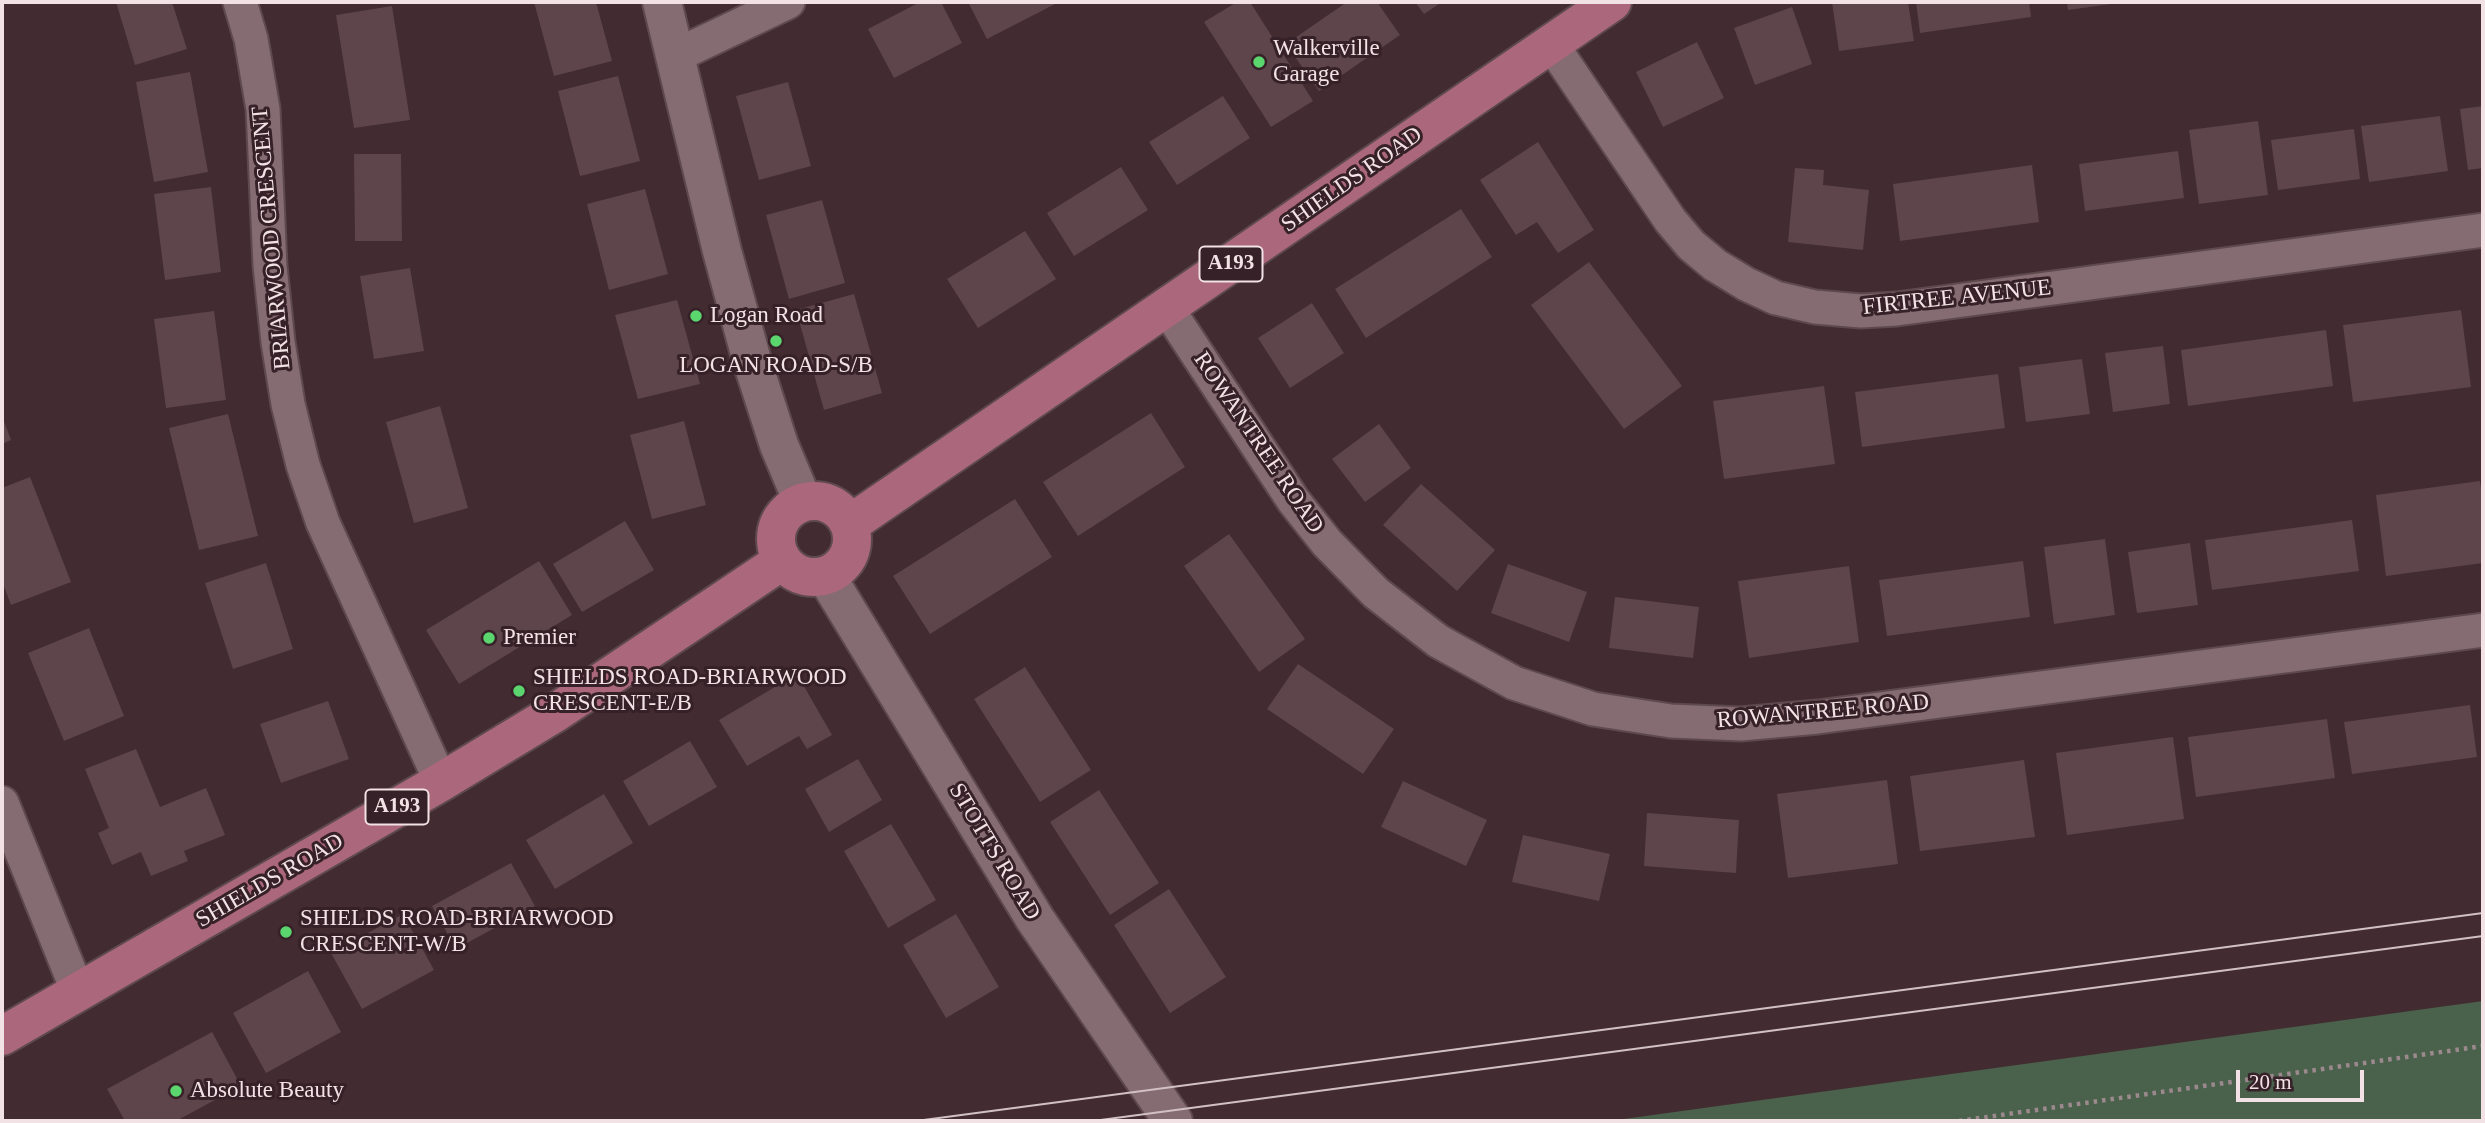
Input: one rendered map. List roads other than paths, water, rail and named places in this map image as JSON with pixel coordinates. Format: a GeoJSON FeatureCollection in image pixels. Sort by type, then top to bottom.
{"type":"FeatureCollection","features":[{"type":"Feature","properties":{"kind":"main road","name":"SHIELDS ROAD"},"geometry":{"type":"LineString","coordinates":[[850,524],[1612,2]]}},
{"type":"Feature","properties":{"kind":"main road"},"geometry":{"type":"LineString","coordinates":[[813,500],[831,504],[838,508],[850,524],[853,542],[848,558],[839,569],[826,576],[815,578],[800,575],[782,561],[776,542],[777,527],[783,515],[803,502],[813,500]]}},
{"type":"Feature","properties":{"kind":"main road","name":"SHIELDS ROAD"},"geometry":{"type":"LineString","coordinates":[[2,1036],[555,713],[782,561]]}},
{"type":"Feature","properties":{"kind":"street","name":"BRIARWOOD CRESCENT"},"geometry":{"type":"LineString","coordinates":[[240,2],[251,39],[262,109],[270,266],[278,342],[288,404],[303,465],[323,523],[441,782]]}},
{"type":"Feature","properties":{"kind":"street"},"geometry":{"type":"LineString","coordinates":[[662,2],[722,251],[752,361],[779,445],[803,502]]}},
{"type":"Feature","properties":{"kind":"street"},"geometry":{"type":"LineString","coordinates":[[675,56],[788,2]]}},
{"type":"Feature","properties":{"kind":"street","name":"FIRTREE AVENUE"},"geometry":{"type":"LineString","coordinates":[[1550,42],[1670,220],[1691,245],[1715,265],[1746,284],[1776,298],[1815,307],[1861,311],[1897,309],[2483,230]]}},
{"type":"Feature","properties":{"kind":"street","name":"ROWANTREE ROAD"},"geometry":{"type":"LineString","coordinates":[[1167,308],[1293,500],[1327,543],[1376,593],[1438,641],[1514,683],[1593,709],[1671,721],[1754,723],[2483,630]]}},
{"type":"Feature","properties":{"kind":"street","name":"STOTTS ROAD"},"geometry":{"type":"LineString","coordinates":[[826,576],[1035,919],[1173,1121]]}},
{"type":"Feature","properties":{"kind":"street"},"geometry":{"type":"LineString","coordinates":[[2,803],[78,992]]}},
{"type":"Feature","properties":{"kind":"tram line"},"geometry":{"type":"LineString","coordinates":[[916,1121],[2483,913]]}},
{"type":"Feature","properties":{"kind":"tram line"},"geometry":{"type":"LineString","coordinates":[[1093,1121],[2483,936]]}},
{"type":"Feature","properties":{"kind":"place","name":"Walkerville Garage"},"geometry":{"type":"Point","coordinates":[1259,62]}},
{"type":"Feature","properties":{"kind":"place","name":"Logan Road"},"geometry":{"type":"Point","coordinates":[696,316]}},
{"type":"Feature","properties":{"kind":"place","name":"LOGAN ROAD-S/B"},"geometry":{"type":"Point","coordinates":[776,341]}},
{"type":"Feature","properties":{"kind":"place","name":"Premier"},"geometry":{"type":"Point","coordinates":[489,638]}},
{"type":"Feature","properties":{"kind":"place","name":"SHIELDS ROAD-BRIARWOOD CRESCENT-E/B"},"geometry":{"type":"Point","coordinates":[519,691]}},
{"type":"Feature","properties":{"kind":"place","name":"SHIELDS ROAD-BRIARWOOD CRESCENT-W/B"},"geometry":{"type":"Point","coordinates":[286,932]}},
{"type":"Feature","properties":{"kind":"place","name":"Absolute Beauty"},"geometry":{"type":"Point","coordinates":[176,1091]}}]}
